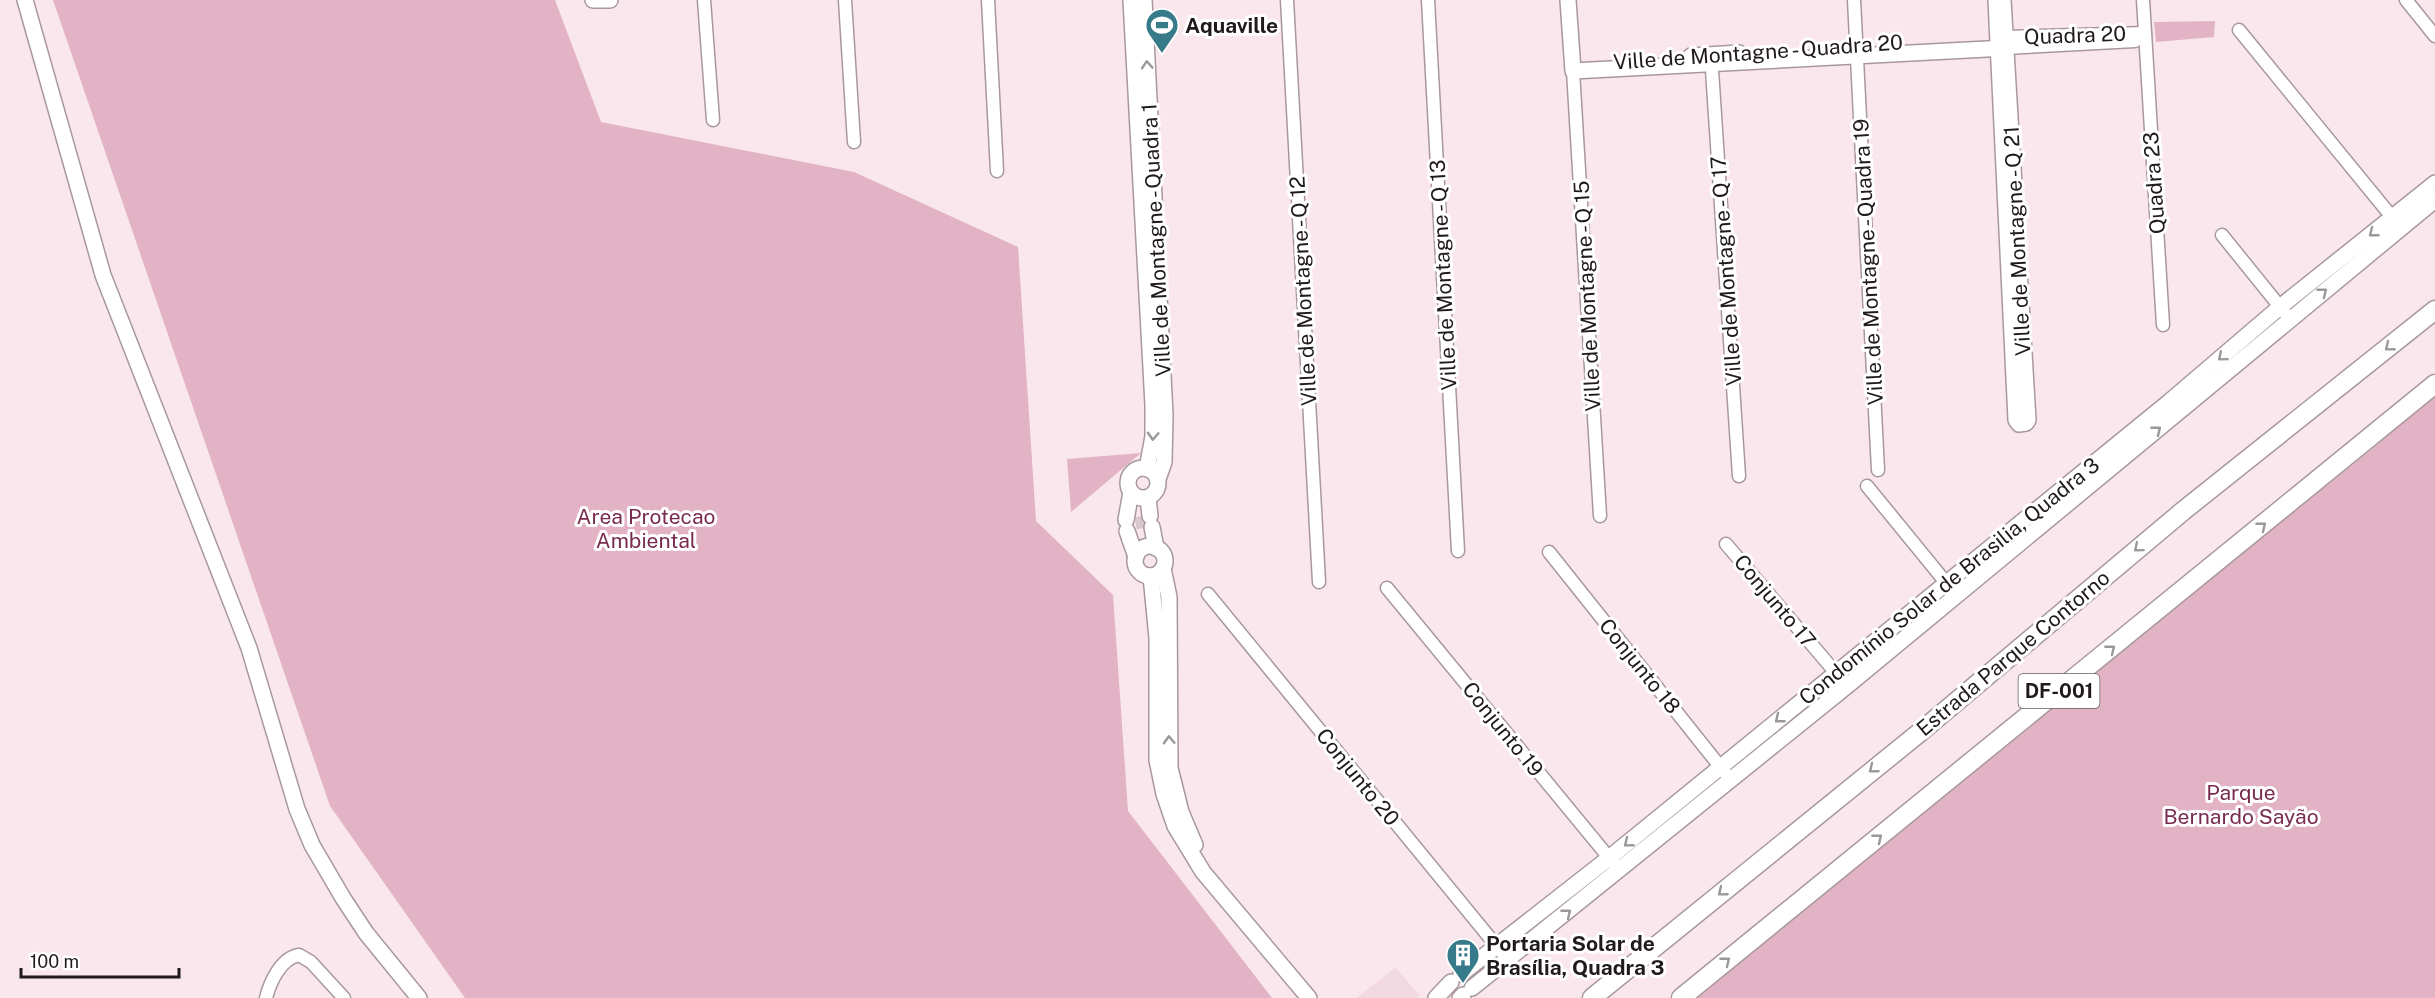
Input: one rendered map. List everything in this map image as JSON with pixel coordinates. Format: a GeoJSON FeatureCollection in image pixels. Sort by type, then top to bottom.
{"type":"FeatureCollection","features":[{"type":"Feature","properties":{"kind":"main road","name":"Estrada Parque Contorno"},"geometry":{"type":"LineString","coordinates":[[1592,998],[1919,733],[2175,517],[2435,310]]}},
{"type":"Feature","properties":{"kind":"main road","name":"DF-001"},"geometry":{"type":"LineString","coordinates":[[1681,998],[2435,384]]}},
{"type":"Feature","properties":{"kind":"street"},"geometry":{"type":"LineString","coordinates":[[25,0],[104,275],[249,648],[297,809],[312,844],[343,898],[366,933],[419,998]]}},
{"type":"Feature","properties":{"kind":"street"},"geometry":{"type":"LineString","coordinates":[[593,0],[610,0]]}},
{"type":"Feature","properties":{"kind":"street"},"geometry":{"type":"LineString","coordinates":[[704,0],[713,120]]}},
{"type":"Feature","properties":{"kind":"street"},"geometry":{"type":"LineString","coordinates":[[845,0],[854,142]]}},
{"type":"Feature","properties":{"kind":"street"},"geometry":{"type":"LineString","coordinates":[[988,0],[997,171]]}},
{"type":"Feature","properties":{"kind":"street","name":"Ville de Montagne - Quadra 1"},"geometry":{"type":"LineString","coordinates":[[1131,0],[1144,130],[1154,315],[1152,474]]}},
{"type":"Feature","properties":{"kind":"street","name":"Ville de Montagne - Quadra 1"},"geometry":{"type":"LineString","coordinates":[[1144,0],[1144,130]]}},
{"type":"Feature","properties":{"kind":"street","name":"Ville de Montagne - Q 12"},"geometry":{"type":"LineString","coordinates":[[1287,0],[1319,582]]}},
{"type":"Feature","properties":{"kind":"street","name":"Ville de Montagne - Q 13"},"geometry":{"type":"LineString","coordinates":[[1428,0],[1458,551]]}},
{"type":"Feature","properties":{"kind":"street"},"geometry":{"type":"LineString","coordinates":[[1568,0],[1576,69]]}},
{"type":"Feature","properties":{"kind":"street","name":"Ville de Montagne - Quadra 20"},"geometry":{"type":"LineString","coordinates":[[1574,0],[1576,69],[1857,49],[2002,43]]}},
{"type":"Feature","properties":{"kind":"street","name":"Ville de Montagne - Quadra 19"},"geometry":{"type":"LineString","coordinates":[[1854,0],[1878,470]]}},
{"type":"Feature","properties":{"kind":"street"},"geometry":{"type":"LineString","coordinates":[[1996,0],[2002,43]]}},
{"type":"Feature","properties":{"kind":"street"},"geometry":{"type":"LineString","coordinates":[[2002,43],[2003,0]]}},
{"type":"Feature","properties":{"kind":"street","name":"Quadra 23"},"geometry":{"type":"LineString","coordinates":[[2143,0],[2163,325]]}},
{"type":"Feature","properties":{"kind":"street"},"geometry":{"type":"LineString","coordinates":[[2406,0],[2435,36]]}},
{"type":"Feature","properties":{"kind":"street"},"geometry":{"type":"LineString","coordinates":[[2239,30],[2397,223]]}},
{"type":"Feature","properties":{"kind":"street","name":"Quadra 20"},"geometry":{"type":"LineString","coordinates":[[2002,43],[2145,37]]}},
{"type":"Feature","properties":{"kind":"street","name":"Ville de Montagne - Q 21"},"geometry":{"type":"LineString","coordinates":[[2002,43],[2028,420],[2026,423],[2017,422]]}},
{"type":"Feature","properties":{"kind":"street","name":"Ville de Montagne - Q 17"},"geometry":{"type":"LineString","coordinates":[[1712,60],[1739,476]]}},
{"type":"Feature","properties":{"kind":"street","name":"Ville de Montagne - Q 15"},"geometry":{"type":"LineString","coordinates":[[1576,69],[1600,516]]}},
{"type":"Feature","properties":{"kind":"street","name":"Condomínio Solar de Brasilia, Quadra 3"},"geometry":{"type":"LineString","coordinates":[[2397,223],[2435,183]]}},
{"type":"Feature","properties":{"kind":"street","name":"Condomínio Solar de Brasilia, Quadra 3"},"geometry":{"type":"LineString","coordinates":[[1465,994],[1619,871],[1835,673],[1951,589],[2132,442],[2285,313],[2397,223],[2435,200]]}},
{"type":"Feature","properties":{"kind":"street"},"geometry":{"type":"LineString","coordinates":[[2222,235],[2285,313]]}},
{"type":"Feature","properties":{"kind":"street"},"geometry":{"type":"LineString","coordinates":[[1152,547],[1140,496],[1128,483],[1131,474],[1136,470],[1152,474],[1156,491],[1140,496],[1127,526],[1137,568],[1140,572],[1157,572]]}},
{"type":"Feature","properties":{"kind":"street"},"geometry":{"type":"LineString","coordinates":[[1867,486],[1951,589]]}},
{"type":"Feature","properties":{"kind":"street","name":"Conjunto 17"},"geometry":{"type":"LineString","coordinates":[[1726,544],[1847,686]]}},
{"type":"Feature","properties":{"kind":"street"},"geometry":{"type":"LineString","coordinates":[[1136,557],[1143,548],[1152,547],[1163,554],[1157,572],[1169,597],[1168,701],[1172,783],[1195,844],[1222,892],[1309,998]]}},
{"type":"Feature","properties":{"kind":"street","name":"Conjunto 18"},"geometry":{"type":"LineString","coordinates":[[1549,552],[1725,773]]}},
{"type":"Feature","properties":{"kind":"street","name":"Conjunto 19"},"geometry":{"type":"LineString","coordinates":[[1387,588],[1619,871]]}},
{"type":"Feature","properties":{"kind":"street","name":"Condomínio Solar de Brasilia, Quadra 3"},"geometry":{"type":"LineString","coordinates":[[1436,998],[1456,978],[1609,858],[1847,686],[1951,589]]}},
{"type":"Feature","properties":{"kind":"street","name":"Conjunto 20"},"geometry":{"type":"LineString","coordinates":[[1208,594],[1508,960]]}},
{"type":"Feature","properties":{"kind":"street"},"geometry":{"type":"LineString","coordinates":[[266,998],[275,975],[288,959],[299,955],[311,962],[344,998]]}},
{"type":"Feature","properties":{"kind":"shaded area"},"geometry":{"type":"Polygon","coordinates":[[[1395,968],[1420,995],[1416,998],[1357,998],[1395,968]]]}},
{"type":"Feature","properties":{"kind":"green space","name":"Area Protecao Ambiental"},"geometry":{"type":"Polygon","coordinates":[[[53,0],[555,0],[601,122],[854,172],[1018,247],[1036,521],[1113,595],[1128,811],[1272,998],[465,998],[330,806],[53,0]]]}},
{"type":"Feature","properties":{"kind":"green space"},"geometry":{"type":"Polygon","coordinates":[[[2215,21],[2214,37],[2156,42],[2154,22],[2215,21]]]}},
{"type":"Feature","properties":{"kind":"green space","name":"Parque Bernardo Sayão"},"geometry":{"type":"Polygon","coordinates":[[[2435,391],[2435,998],[1691,998],[2378,444],[2435,391]]]}},
{"type":"Feature","properties":{"kind":"green space"},"geometry":{"type":"Polygon","coordinates":[[[1141,453],[1071,512],[1067,459],[1141,453]]]}},
{"type":"Feature","properties":{"kind":"tunnel"},"geometry":{"type":"LineString","coordinates":[[1142,516],[1144,528]]}},
{"type":"Feature","properties":{"kind":"place","name":"Aquaville"},"geometry":{"type":"Point","coordinates":[1162,54]}},
{"type":"Feature","properties":{"kind":"place","name":"Portaria Solar de Brasília, Quadra 3"},"geometry":{"type":"Point","coordinates":[1463,984]}}]}
